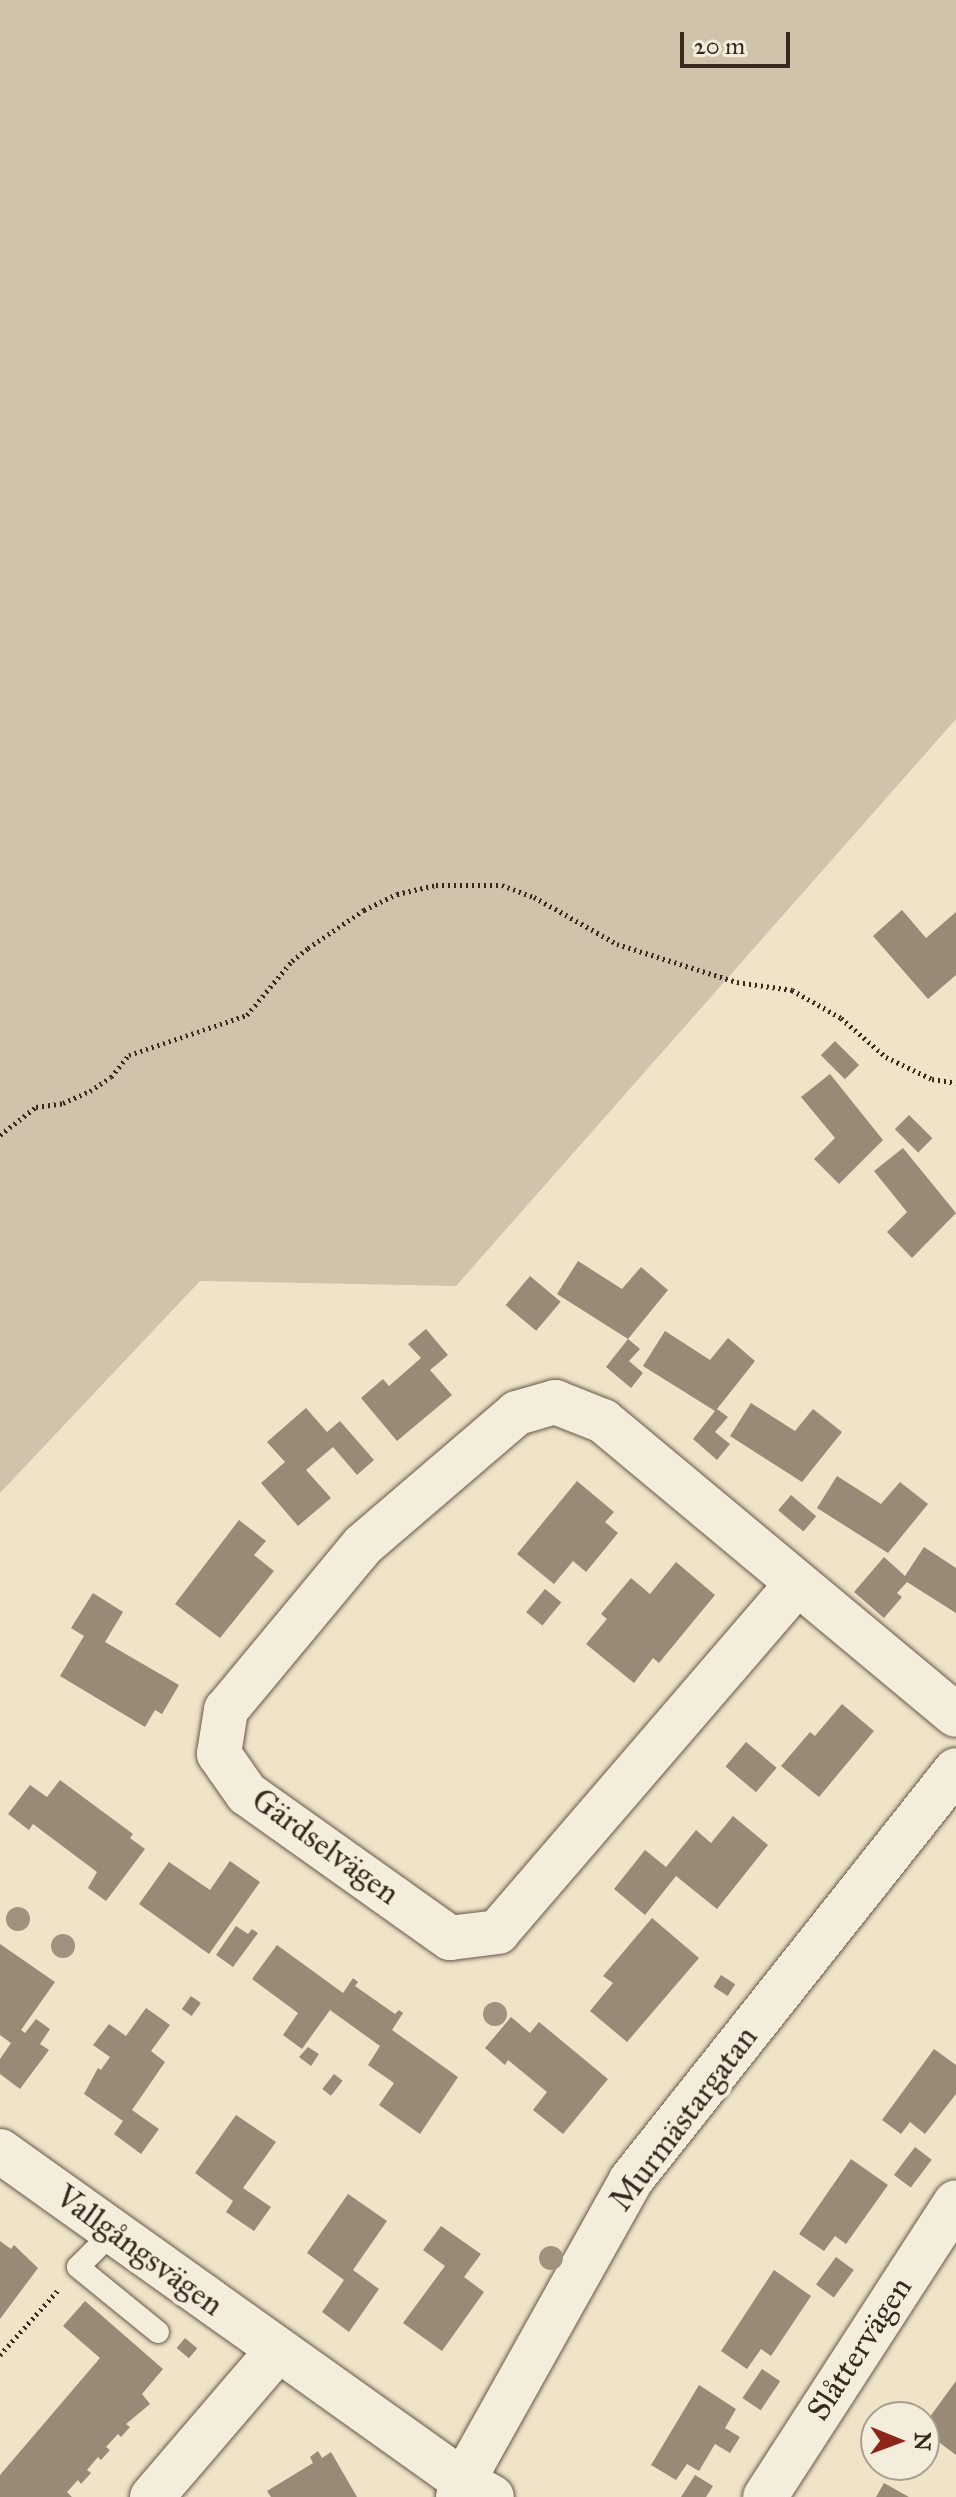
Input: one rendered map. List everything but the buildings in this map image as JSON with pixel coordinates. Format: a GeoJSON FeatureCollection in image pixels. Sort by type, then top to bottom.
{"type":"FeatureCollection","features":[{"type":"Feature","properties":{"kind":"street","name":"Gärdselvägen"},"geometry":{"type":"LineString","coordinates":[[796,1585],[498,1932],[450,1938],[247,1794],[219,1754],[226,1710],[363,1545],[517,1413],[555,1402],[603,1421],[796,1585],[956,1715]]}},
{"type":"Feature","properties":{"kind":"street","name":"Murmästargatan"},"geometry":{"type":"LineString","coordinates":[[471,2492],[631,2180],[956,1770]]}},
{"type":"Feature","properties":{"kind":"street","name":"Vallgångsvägen"},"geometry":{"type":"LineString","coordinates":[[0,2151],[471,2492]]}},
{"type":"Feature","properties":{"kind":"street","name":"Slåttervägen"},"geometry":{"type":"LineString","coordinates":[[765,2497],[956,2202]]}},
{"type":"Feature","properties":{"kind":"street"},"geometry":{"type":"LineString","coordinates":[[152,2497],[278,2350]]}},
{"type":"Feature","properties":{"kind":"lane"},"geometry":{"type":"LineString","coordinates":[[113,2232],[78,2267],[158,2332]]}},
{"type":"Feature","properties":{"kind":"path"},"geometry":{"type":"LineString","coordinates":[[0,1135],[36,1107],[63,1103],[90,1091],[111,1077],[129,1055],[247,1015],[292,961],[308,948],[364,910],[397,894],[436,885],[502,885],[534,897],[617,944],[737,982],[792,990],[841,1018],[886,1057],[932,1079],[956,1083]]}},
{"type":"Feature","properties":{"kind":"path"},"geometry":{"type":"LineString","coordinates":[[0,2355],[78,2267]]}},
{"type":"Feature","properties":{"kind":"shaded area"},"geometry":{"type":"Polygon","coordinates":[[[0,0],[956,0],[956,719],[456,1286],[200,1281],[0,1493],[0,0]]]}}]}
